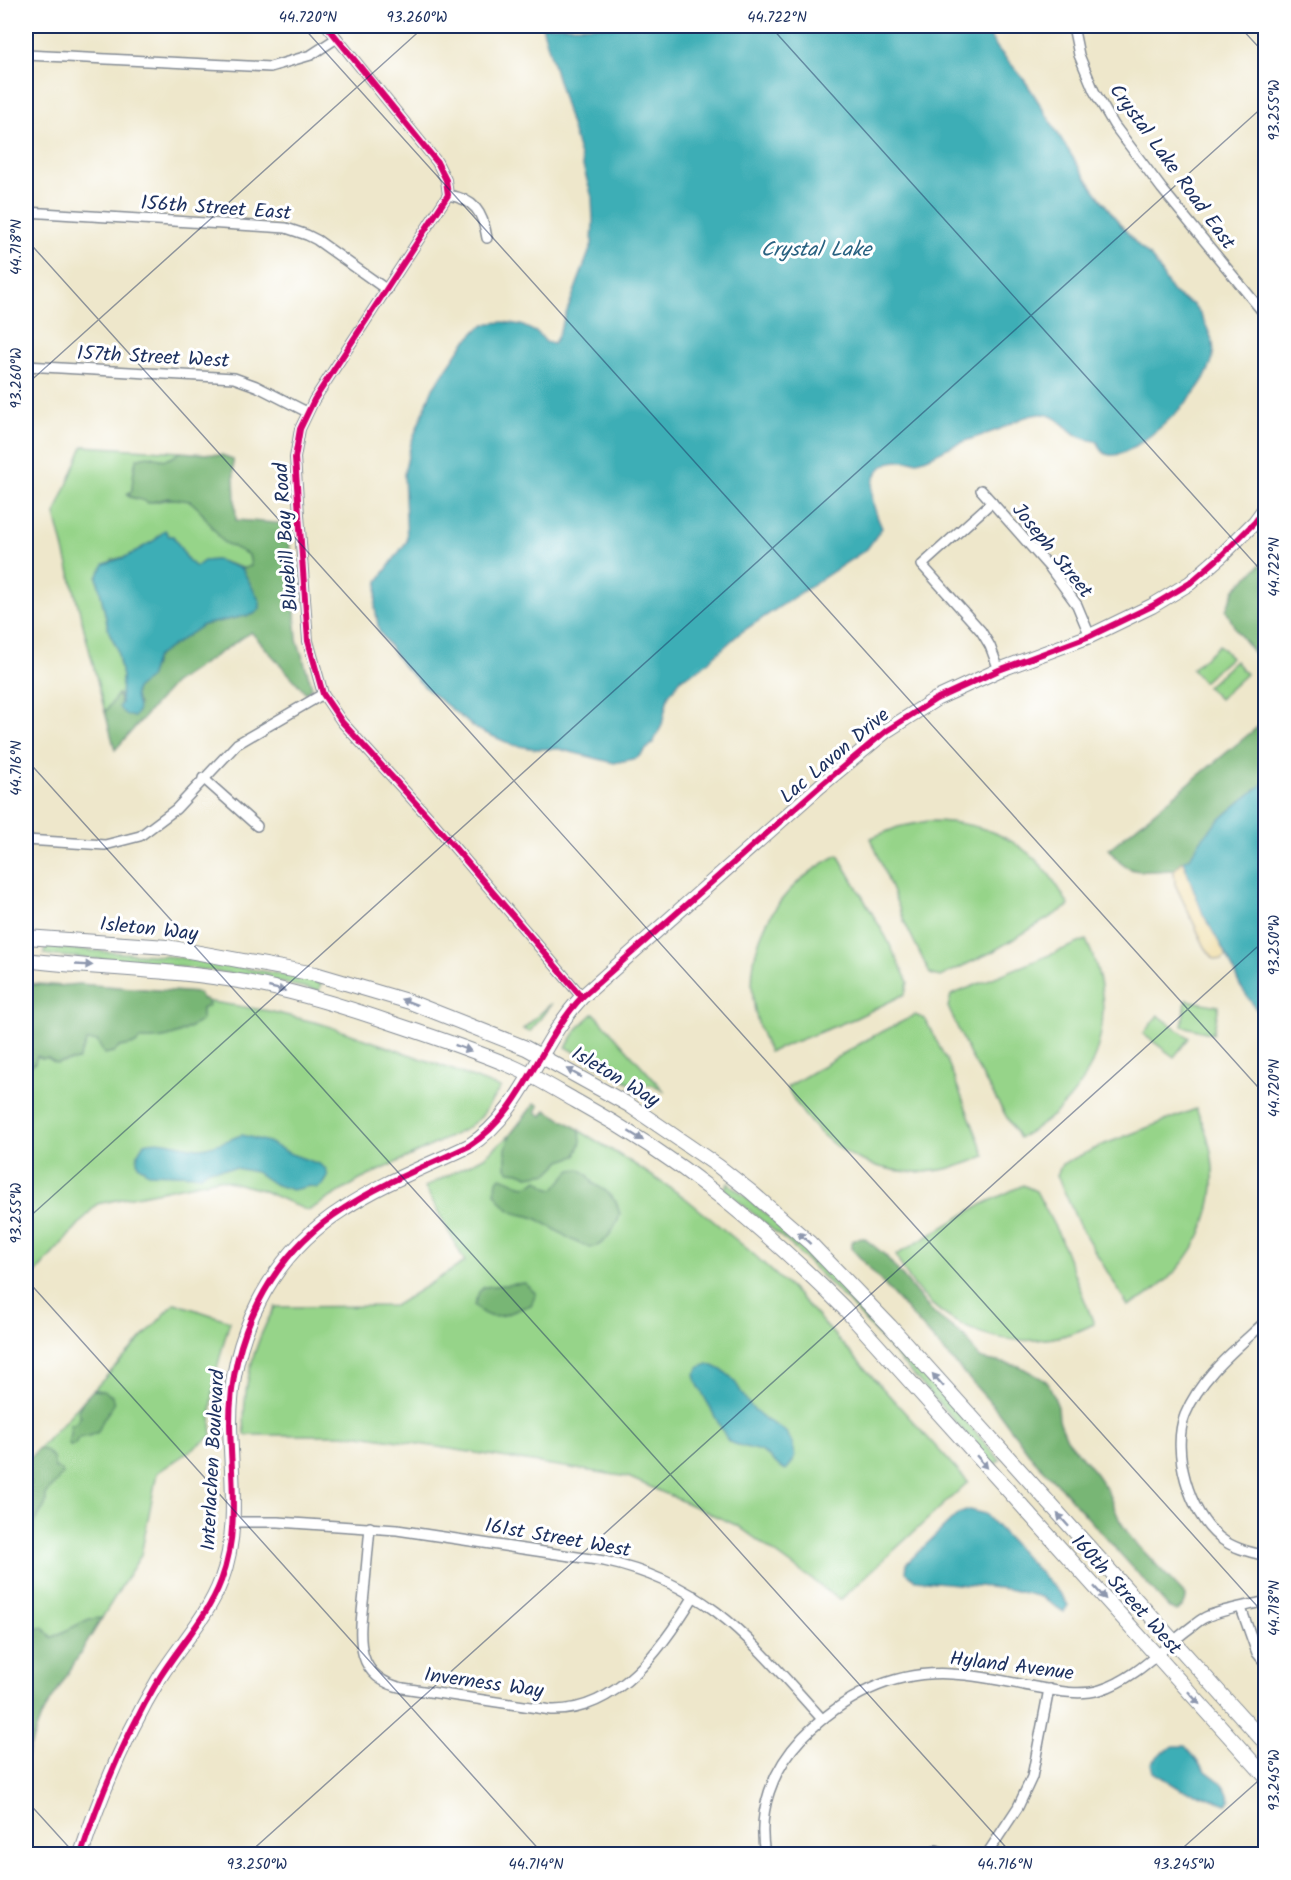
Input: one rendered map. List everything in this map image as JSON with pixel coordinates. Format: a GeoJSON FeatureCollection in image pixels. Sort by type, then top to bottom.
{"type":"FeatureCollection","features":[{"type":"Feature","properties":{"kind":"main road","name":"Lac Lavon Drive"},"geometry":{"type":"LineString","coordinates":[[536,1065],[562,1021],[582,997],[872,741],[936,699],[999,670],[1090,636],[1152,606],[1190,583],[1255,522],[1266,507]]}},
{"type":"Feature","properties":{"kind":"main road","name":"Isleton Way"},"geometry":{"type":"LineString","coordinates":[[26,937],[175,948],[315,974],[410,1002],[536,1065],[629,1105],[718,1166],[757,1197],[837,1270],[890,1326],[976,1424]]}},
{"type":"Feature","properties":{"kind":"main road","name":"Isleton Way"},"geometry":{"type":"LineString","coordinates":[[26,960],[175,972],[247,982],[362,1012],[444,1040],[536,1065],[740,1211],[801,1265],[844,1308],[959,1436]]}},
{"type":"Feature","properties":{"kind":"main road","name":"Interlachen Boulevard"},"geometry":{"type":"LineString","coordinates":[[81,1854],[98,1805],[144,1706],[177,1650],[216,1593],[229,1555],[232,1522],[230,1411],[235,1364],[253,1310],[282,1265],[314,1230],[366,1195],[476,1142],[499,1121],[536,1065]]}},
{"type":"Feature","properties":{"kind":"main road","name":"160th Street West"},"geometry":{"type":"LineString","coordinates":[[976,1424],[1266,1744]]}},
{"type":"Feature","properties":{"kind":"main road","name":"160th Street West"},"geometry":{"type":"LineString","coordinates":[[959,1436],[1266,1777]]}},
{"type":"Feature","properties":{"kind":"street"},"geometry":{"type":"LineString","coordinates":[[327,26],[437,162],[446,180],[448,195],[462,197],[469,201],[485,223],[487,238]]}},
{"type":"Feature","properties":{"kind":"street","name":"Crystal Lake Road East"},"geometry":{"type":"LineString","coordinates":[[1073,26],[1079,54],[1094,91],[1114,125],[1162,189],[1266,316]]}},
{"type":"Feature","properties":{"kind":"street"},"geometry":{"type":"LineString","coordinates":[[26,55],[270,67],[311,55],[337,38]]}},
{"type":"Feature","properties":{"kind":"street","name":"Bluebill Bay Road"},"geometry":{"type":"LineString","coordinates":[[448,195],[307,412],[298,436],[295,458],[311,655],[323,694],[342,722],[432,821],[582,997]]}},
{"type":"Feature","properties":{"kind":"street","name":"156th Street East"},"geometry":{"type":"LineString","coordinates":[[26,212],[286,228],[317,240],[387,290]]}},
{"type":"Feature","properties":{"kind":"street","name":"157th Street West"},"geometry":{"type":"LineString","coordinates":[[26,366],[234,378],[256,386],[307,412]]}},
{"type":"Feature","properties":{"kind":"street","name":"Joseph Street"},"geometry":{"type":"LineString","coordinates":[[981,490],[1050,568],[1077,605],[1090,636]]}},
{"type":"Feature","properties":{"kind":"street"},"geometry":{"type":"LineString","coordinates":[[992,502],[922,565],[981,631],[990,646],[999,670]]}},
{"type":"Feature","properties":{"kind":"street"},"geometry":{"type":"LineString","coordinates":[[26,840],[105,845],[140,836],[166,819],[226,753],[247,736],[323,694]]}},
{"type":"Feature","properties":{"kind":"street"},"geometry":{"type":"LineString","coordinates":[[203,778],[256,826]]}},
{"type":"Feature","properties":{"kind":"street"},"geometry":{"type":"LineString","coordinates":[[1266,1321],[1209,1375],[1185,1414],[1180,1440],[1183,1470],[1192,1498],[1205,1522],[1218,1537],[1235,1548],[1266,1556]]}},
{"type":"Feature","properties":{"kind":"street","name":"161st Street West"},"geometry":{"type":"LineString","coordinates":[[232,1522],[278,1521],[370,1527],[436,1535],[604,1561],[646,1573],[694,1596],[742,1632],[822,1719]]}},
{"type":"Feature","properties":{"kind":"street","name":"Inverness Way"},"geometry":{"type":"LineString","coordinates":[[370,1527],[360,1642],[370,1670],[393,1686],[540,1709],[562,1710],[585,1706],[615,1691],[645,1663],[673,1629],[694,1596]]}},
{"type":"Feature","properties":{"kind":"street","name":"Hyland Avenue"},"geometry":{"type":"LineString","coordinates":[[765,1854],[763,1817],[774,1777],[798,1743],[822,1719],[850,1698],[868,1689],[899,1679],[926,1674],[972,1675],[1077,1692],[1099,1690],[1125,1679],[1204,1617],[1266,1601]]}},
{"type":"Feature","properties":{"kind":"street"},"geometry":{"type":"LineString","coordinates":[[1241,1608],[1257,1653],[1266,1664]]}},
{"type":"Feature","properties":{"kind":"street"},"geometry":{"type":"LineString","coordinates":[[987,1854],[1018,1807],[1032,1778],[1049,1689]]}},
{"type":"Feature","properties":{"kind":"street"},"geometry":{"type":"LineString","coordinates":[[936,1850],[948,1854]]}},
{"type":"Feature","properties":{"kind":"green space"},"geometry":{"type":"Polygon","coordinates":[[[83,446],[180,452],[167,460],[153,456],[135,463],[132,491],[127,494],[129,497],[148,503],[175,499],[190,501],[204,513],[226,544],[248,554],[251,566],[246,569],[217,560],[204,561],[196,567],[188,560],[173,536],[159,535],[155,540],[128,556],[112,560],[97,577],[109,632],[117,648],[122,677],[121,700],[119,695],[105,712],[55,514],[83,446]]]}},
{"type":"Feature","properties":{"kind":"green space"},"geometry":{"type":"Polygon","coordinates":[[[180,452],[222,455],[233,459],[236,520],[288,524],[297,639],[312,687],[306,693],[251,632],[174,683],[115,750],[105,712],[118,694],[121,704],[139,705],[134,697],[135,690],[151,672],[156,657],[203,625],[254,614],[260,602],[242,569],[251,566],[249,555],[223,542],[199,509],[190,501],[168,498],[148,503],[127,494],[132,491],[137,459],[149,456],[167,459],[180,452]]]}},
{"type":"Feature","properties":{"kind":"green space"},"geometry":{"type":"Polygon","coordinates":[[[1265,560],[1265,667],[1236,630],[1226,610],[1235,589],[1265,560]]]}},
{"type":"Feature","properties":{"kind":"green space"},"geometry":{"type":"Polygon","coordinates":[[[1219,645],[1231,657],[1203,682],[1192,669],[1219,645]]]}},
{"type":"Feature","properties":{"kind":"green space"},"geometry":{"type":"Polygon","coordinates":[[[1235,661],[1246,674],[1219,699],[1207,687],[1235,661]]]}},
{"type":"Feature","properties":{"kind":"green space"},"geometry":{"type":"Polygon","coordinates":[[[1265,721],[1265,782],[1213,826],[1196,847],[1190,859],[1183,861],[1174,870],[1137,871],[1123,865],[1116,858],[1109,849],[1265,721]]]}},
{"type":"Feature","properties":{"kind":"green space"},"geometry":{"type":"Polygon","coordinates":[[[928,821],[973,826],[1012,841],[1043,868],[1057,885],[1069,906],[992,952],[940,977],[930,974],[905,923],[871,838],[898,827],[928,821]]]}},
{"type":"Feature","properties":{"kind":"green space"},"geometry":{"type":"Polygon","coordinates":[[[838,855],[886,937],[908,982],[905,994],[856,1018],[769,1052],[758,1022],[753,993],[754,965],[760,939],[772,914],[789,891],[811,872],[838,855]]]}},
{"type":"Feature","properties":{"kind":"green space"},"geometry":{"type":"Polygon","coordinates":[[[1086,940],[1097,969],[1102,998],[1102,1027],[1096,1054],[1084,1079],[1067,1102],[1046,1121],[1019,1138],[970,1055],[948,1007],[951,995],[1086,940]]]}},
{"type":"Feature","properties":{"kind":"green space"},"geometry":{"type":"Polygon","coordinates":[[[45,947],[176,957],[321,983],[319,991],[188,968],[56,956],[44,954],[45,947]]]}},
{"type":"Feature","properties":{"kind":"green space"},"geometry":{"type":"Polygon","coordinates":[[[26,983],[162,994],[269,1011],[322,1024],[500,1088],[481,1117],[464,1130],[360,1180],[308,1211],[262,1190],[219,1179],[97,1204],[26,1284],[26,983]]]}},
{"type":"Feature","properties":{"kind":"green space"},"geometry":{"type":"Polygon","coordinates":[[[26,984],[57,986],[79,984],[198,993],[202,999],[206,999],[209,1005],[202,1009],[202,1020],[173,1036],[140,1039],[136,1044],[120,1047],[114,1052],[104,1054],[97,1041],[87,1041],[78,1060],[56,1063],[48,1058],[37,1056],[35,1063],[26,1068],[26,984]]]}},
{"type":"Feature","properties":{"kind":"green space"},"geometry":{"type":"Polygon","coordinates":[[[1186,1000],[1219,1006],[1213,1034],[1182,1026],[1186,1000]]]}},
{"type":"Feature","properties":{"kind":"green space"},"geometry":{"type":"Polygon","coordinates":[[[552,1003],[530,1032],[523,1029],[552,1003]]]}},
{"type":"Feature","properties":{"kind":"green space"},"geometry":{"type":"Polygon","coordinates":[[[594,1013],[665,1092],[649,1085],[639,1088],[566,1047],[579,1027],[594,1013]]]}},
{"type":"Feature","properties":{"kind":"green space"},"geometry":{"type":"Polygon","coordinates":[[[915,1015],[925,1019],[949,1065],[985,1156],[956,1167],[926,1172],[898,1171],[871,1164],[846,1152],[823,1135],[803,1114],[787,1087],[868,1039],[915,1015]]]}},
{"type":"Feature","properties":{"kind":"green space"},"geometry":{"type":"Polygon","coordinates":[[[1158,1015],[1189,1038],[1174,1057],[1143,1034],[1158,1015]]]}},
{"type":"Feature","properties":{"kind":"green space"},"geometry":{"type":"Polygon","coordinates":[[[535,1103],[539,1106],[536,1112],[542,1116],[546,1110],[684,1197],[751,1252],[799,1296],[968,1482],[840,1600],[738,1526],[628,1477],[361,1435],[245,1435],[245,1402],[250,1369],[260,1337],[275,1307],[394,1306],[465,1262],[425,1187],[484,1157],[510,1135],[535,1103]]]}},
{"type":"Feature","properties":{"kind":"green space"},"geometry":{"type":"Polygon","coordinates":[[[535,1103],[539,1106],[536,1112],[542,1116],[546,1110],[580,1130],[581,1142],[576,1156],[561,1161],[549,1173],[528,1176],[506,1168],[506,1149],[510,1135],[535,1103]]]}},
{"type":"Feature","properties":{"kind":"green space"},"geometry":{"type":"Polygon","coordinates":[[[1196,1109],[1208,1138],[1213,1166],[1212,1195],[1206,1222],[1193,1248],[1176,1271],[1154,1290],[1128,1306],[1079,1225],[1057,1175],[1062,1164],[1105,1144],[1196,1109]]]}},
{"type":"Feature","properties":{"kind":"green space"},"geometry":{"type":"Polygon","coordinates":[[[580,1169],[616,1202],[620,1214],[609,1235],[596,1246],[577,1243],[539,1220],[513,1212],[495,1193],[497,1181],[501,1177],[523,1186],[538,1180],[554,1189],[571,1170],[580,1169]]]}},
{"type":"Feature","properties":{"kind":"green space"},"geometry":{"type":"Polygon","coordinates":[[[728,1183],[802,1246],[837,1280],[1000,1460],[994,1465],[848,1302],[791,1245],[724,1189],[728,1183]]]}},
{"type":"Feature","properties":{"kind":"green space"},"geometry":{"type":"Polygon","coordinates":[[[1023,1185],[1036,1191],[1059,1235],[1094,1324],[1066,1335],[1037,1340],[1008,1339],[980,1333],[954,1321],[931,1304],[911,1282],[896,1255],[977,1207],[1023,1185]]]}},
{"type":"Feature","properties":{"kind":"green space"},"geometry":{"type":"Polygon","coordinates":[[[864,1238],[885,1255],[931,1311],[967,1339],[982,1359],[1019,1366],[1048,1382],[1067,1439],[1107,1490],[1120,1521],[1131,1538],[1186,1596],[1182,1607],[1176,1611],[1169,1608],[1034,1460],[997,1410],[852,1249],[852,1241],[864,1238]]]}},
{"type":"Feature","properties":{"kind":"green space"},"geometry":{"type":"Polygon","coordinates":[[[525,1283],[536,1294],[531,1305],[495,1317],[481,1312],[474,1305],[479,1292],[484,1287],[525,1283]]]}},
{"type":"Feature","properties":{"kind":"green space"},"geometry":{"type":"Polygon","coordinates":[[[175,1303],[230,1321],[218,1363],[213,1392],[212,1436],[157,1473],[141,1555],[41,1716],[26,1757],[26,1462],[175,1303]]]}},
{"type":"Feature","properties":{"kind":"green space"},"geometry":{"type":"Polygon","coordinates":[[[93,1390],[104,1391],[112,1396],[114,1404],[98,1432],[78,1438],[75,1444],[70,1446],[68,1442],[71,1435],[70,1425],[76,1423],[81,1416],[78,1411],[93,1390]]]}},
{"type":"Feature","properties":{"kind":"green space"},"geometry":{"type":"Polygon","coordinates":[[[38,1449],[45,1450],[53,1458],[55,1468],[61,1470],[63,1474],[45,1495],[45,1506],[35,1522],[30,1541],[26,1541],[26,1462],[38,1449]]]}},
{"type":"Feature","properties":{"kind":"green space"},"geometry":{"type":"Polygon","coordinates":[[[102,1618],[41,1717],[26,1757],[26,1661],[28,1655],[26,1637],[36,1629],[43,1627],[51,1638],[89,1619],[102,1618]]]}},
{"type":"Feature","properties":{"kind":"sand"},"geometry":{"type":"Polygon","coordinates":[[[1183,861],[1203,914],[1227,956],[1221,960],[1214,959],[1205,947],[1175,884],[1174,870],[1183,861]]]}},
{"type":"Feature","properties":{"kind":"water","name":"Crystal Lake"},"geometry":{"type":"Polygon","coordinates":[[[542,26],[986,26],[989,35],[1027,84],[1105,205],[1154,261],[1173,292],[1192,304],[1198,311],[1213,344],[1213,357],[1208,372],[1174,415],[1148,437],[1120,454],[1105,453],[1098,442],[1079,437],[1056,419],[1042,414],[1032,415],[956,444],[925,459],[886,464],[876,474],[872,490],[876,514],[882,528],[867,549],[740,633],[701,668],[682,678],[668,696],[662,725],[653,743],[637,758],[614,763],[559,749],[536,749],[513,745],[476,729],[429,691],[403,666],[379,631],[375,608],[378,581],[407,541],[404,474],[411,443],[432,390],[464,343],[480,327],[490,323],[504,322],[521,325],[538,333],[546,342],[553,344],[592,244],[592,197],[542,26]]]}},
{"type":"Feature","properties":{"kind":"water"},"geometry":{"type":"Polygon","coordinates":[[[165,530],[169,536],[173,536],[188,560],[196,567],[204,561],[217,560],[242,569],[260,602],[260,609],[254,614],[203,625],[156,657],[149,678],[135,690],[138,710],[134,717],[125,714],[119,707],[122,677],[117,648],[109,632],[97,577],[104,564],[128,556],[155,540],[165,530]]]}},
{"type":"Feature","properties":{"kind":"water"},"geometry":{"type":"Polygon","coordinates":[[[1265,782],[1265,1015],[1256,1009],[1240,986],[1229,960],[1203,914],[1183,861],[1190,858],[1196,846],[1213,826],[1265,782]]]}},
{"type":"Feature","properties":{"kind":"water"},"geometry":{"type":"Polygon","coordinates":[[[242,1135],[268,1142],[291,1154],[319,1164],[326,1169],[328,1177],[323,1185],[317,1188],[310,1186],[292,1190],[274,1184],[256,1172],[235,1168],[209,1169],[201,1175],[148,1173],[138,1165],[138,1153],[144,1143],[159,1141],[200,1148],[216,1145],[242,1135]]]}},
{"type":"Feature","properties":{"kind":"water"},"geometry":{"type":"Polygon","coordinates":[[[708,1364],[733,1379],[756,1412],[788,1435],[794,1456],[786,1470],[762,1452],[728,1441],[697,1383],[695,1374],[700,1367],[708,1364]]]}},
{"type":"Feature","properties":{"kind":"water"},"geometry":{"type":"Polygon","coordinates":[[[969,1510],[985,1514],[1062,1596],[1068,1605],[1064,1612],[1041,1597],[1008,1589],[916,1580],[906,1572],[907,1563],[958,1514],[969,1510]]]}},
{"type":"Feature","properties":{"kind":"water"},"geometry":{"type":"Polygon","coordinates":[[[1174,1746],[1185,1746],[1205,1771],[1221,1783],[1230,1800],[1227,1804],[1182,1790],[1153,1772],[1151,1763],[1162,1752],[1174,1746]]]}},
{"type":"Feature","properties":{"kind":"cycle path"},"geometry":{"type":"LineString","coordinates":[[327,26],[437,162],[446,180],[448,195],[314,400],[300,429],[295,458],[308,641],[323,694],[342,722],[432,821],[582,997]]}},
{"type":"Feature","properties":{"kind":"cycle path"},"geometry":{"type":"LineString","coordinates":[[81,1854],[106,1786],[137,1719],[160,1677],[209,1606],[221,1581],[231,1543],[233,1483],[230,1424],[237,1361],[246,1331],[259,1302],[275,1275],[294,1250],[317,1228],[343,1209],[389,1183],[469,1146],[488,1131],[518,1095],[554,1034],[582,997],[820,786],[886,731],[936,699],[999,670],[1090,636],[1152,606],[1190,583],[1221,556],[1255,522],[1266,507]]}}]}
